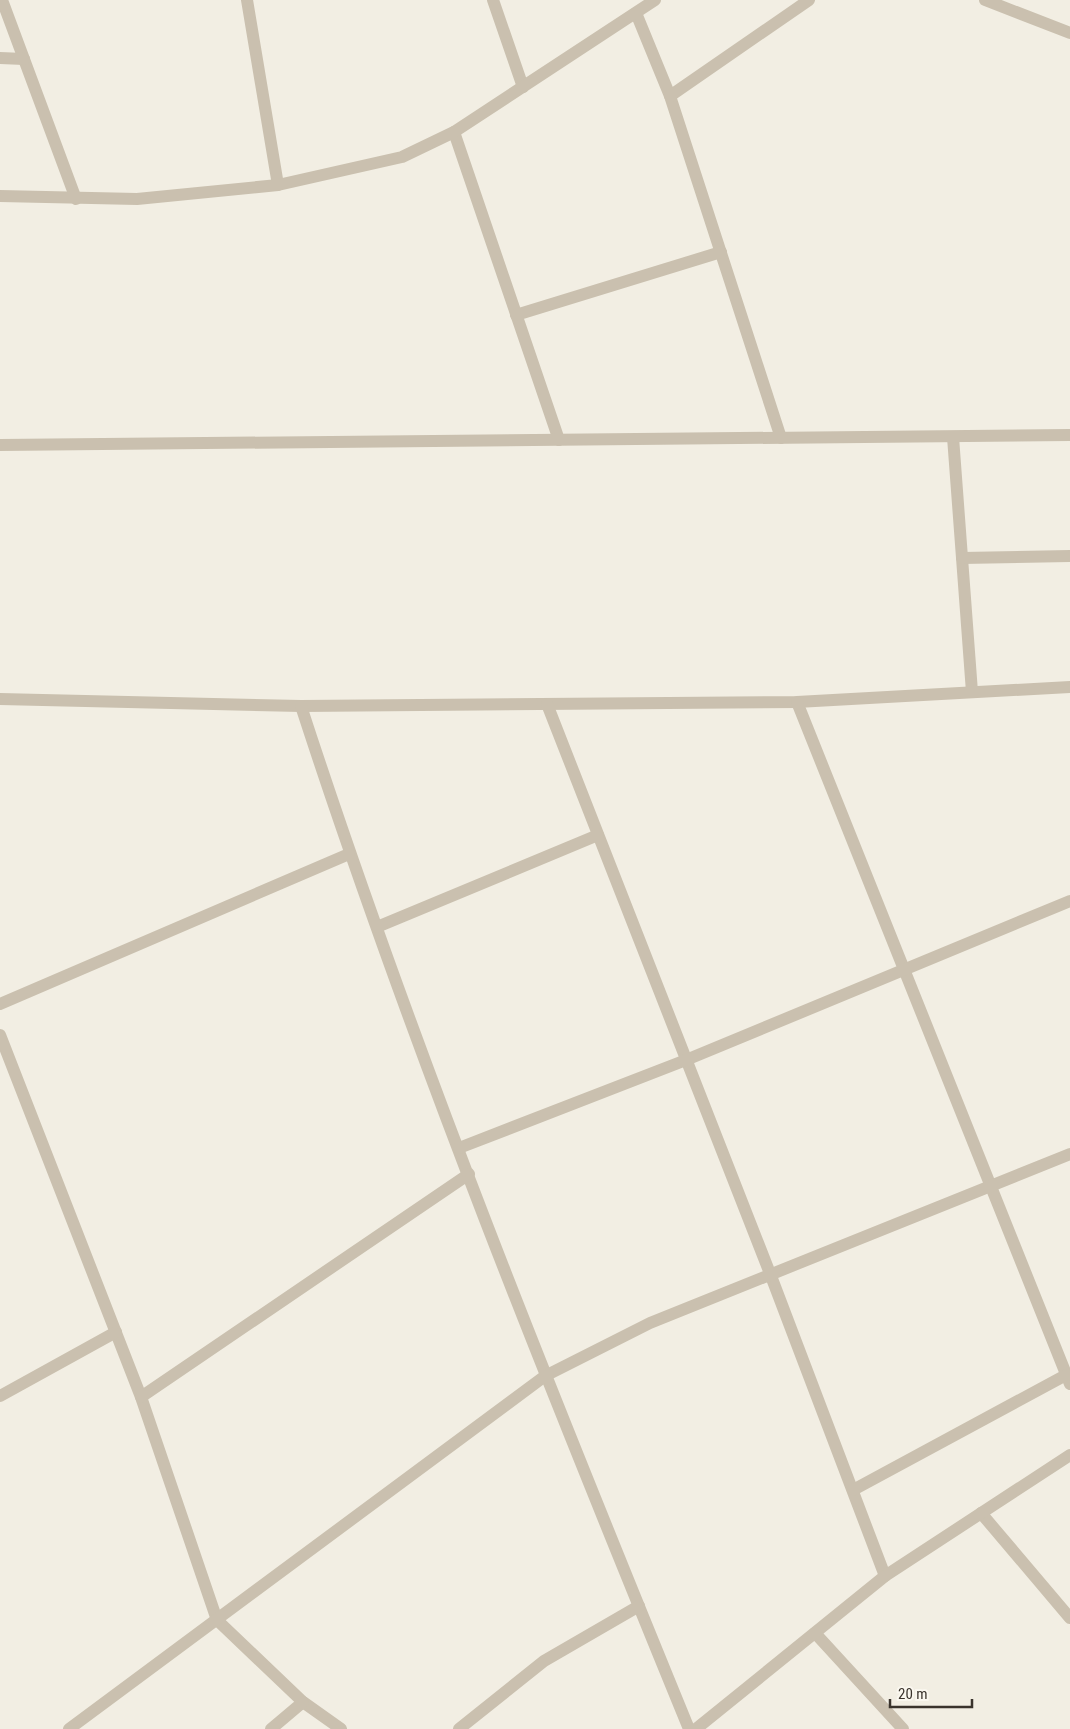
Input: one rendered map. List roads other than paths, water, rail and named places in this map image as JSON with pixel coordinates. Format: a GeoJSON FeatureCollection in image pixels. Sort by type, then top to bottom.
{"type":"FeatureCollection","features":[{"type":"Feature","properties":{"kind":"street"},"geometry":{"type":"LineString","coordinates":[[2,0],[76,199]]}},
{"type":"Feature","properties":{"kind":"street"},"geometry":{"type":"LineString","coordinates":[[247,0],[278,185]]}},
{"type":"Feature","properties":{"kind":"street"},"geometry":{"type":"LineString","coordinates":[[492,0],[523,87]]}},
{"type":"Feature","properties":{"kind":"street"},"geometry":{"type":"LineString","coordinates":[[0,196],[137,199],[278,185],[402,158],[454,132],[655,0]]}},
{"type":"Feature","properties":{"kind":"street"},"geometry":{"type":"LineString","coordinates":[[670,96],[809,0]]}},
{"type":"Feature","properties":{"kind":"street"},"geometry":{"type":"LineString","coordinates":[[986,0],[1070,33]]}},
{"type":"Feature","properties":{"kind":"street"},"geometry":{"type":"LineString","coordinates":[[636,13],[670,96],[781,438]]}},
{"type":"Feature","properties":{"kind":"street"},"geometry":{"type":"LineString","coordinates":[[0,58],[24,59]]}},
{"type":"Feature","properties":{"kind":"street"},"geometry":{"type":"LineString","coordinates":[[454,132],[559,440]]}},
{"type":"Feature","properties":{"kind":"street"},"geometry":{"type":"LineString","coordinates":[[516,315],[721,252]]}},
{"type":"Feature","properties":{"kind":"street"},"geometry":{"type":"LineString","coordinates":[[0,445],[1070,436]]}},
{"type":"Feature","properties":{"kind":"street"},"geometry":{"type":"LineString","coordinates":[[953,437],[972,692]]}},
{"type":"Feature","properties":{"kind":"street"},"geometry":{"type":"LineString","coordinates":[[962,558],[1070,556]]}},
{"type":"Feature","properties":{"kind":"street"},"geometry":{"type":"LineString","coordinates":[[0,699],[301,706],[797,702],[1070,687]]}},
{"type":"Feature","properties":{"kind":"street"},"geometry":{"type":"LineString","coordinates":[[797,702],[992,1185],[1068,1380],[853,1490]]}},
{"type":"Feature","properties":{"kind":"street"},"geometry":{"type":"LineString","coordinates":[[547,704],[771,1276],[885,1576]]}},
{"type":"Feature","properties":{"kind":"street"},"geometry":{"type":"LineString","coordinates":[[301,706],[349,854],[545,1376],[690,1729]]}},
{"type":"Feature","properties":{"kind":"street"},"geometry":{"type":"LineString","coordinates":[[377,927],[598,835]]}},
{"type":"Feature","properties":{"kind":"street"},"geometry":{"type":"LineString","coordinates":[[0,1004],[349,854]]}},
{"type":"Feature","properties":{"kind":"street"},"geometry":{"type":"LineString","coordinates":[[459,1148],[686,1060],[1070,901]]}},
{"type":"Feature","properties":{"kind":"street"},"geometry":{"type":"LineString","coordinates":[[0,1035],[141,1397],[217,1620],[303,1702],[340,1729]]}},
{"type":"Feature","properties":{"kind":"street"},"geometry":{"type":"LineString","coordinates":[[69,1729],[545,1376],[650,1323],[771,1276],[1070,1154]]}},
{"type":"Feature","properties":{"kind":"street"},"geometry":{"type":"LineString","coordinates":[[141,1397],[469,1174]]}},
{"type":"Feature","properties":{"kind":"street"},"geometry":{"type":"LineString","coordinates":[[0,1396],[116,1332]]}},
{"type":"Feature","properties":{"kind":"street"},"geometry":{"type":"LineString","coordinates":[[696,1729],[885,1576],[1070,1455]]}},
{"type":"Feature","properties":{"kind":"street"},"geometry":{"type":"LineString","coordinates":[[981,1513],[1070,1618]]}},
{"type":"Feature","properties":{"kind":"street"},"geometry":{"type":"LineString","coordinates":[[459,1729],[544,1661],[639,1606]]}},
{"type":"Feature","properties":{"kind":"street"},"geometry":{"type":"LineString","coordinates":[[815,1633],[903,1729]]}},
{"type":"Feature","properties":{"kind":"street"},"geometry":{"type":"LineString","coordinates":[[271,1729],[303,1702]]}}]}
